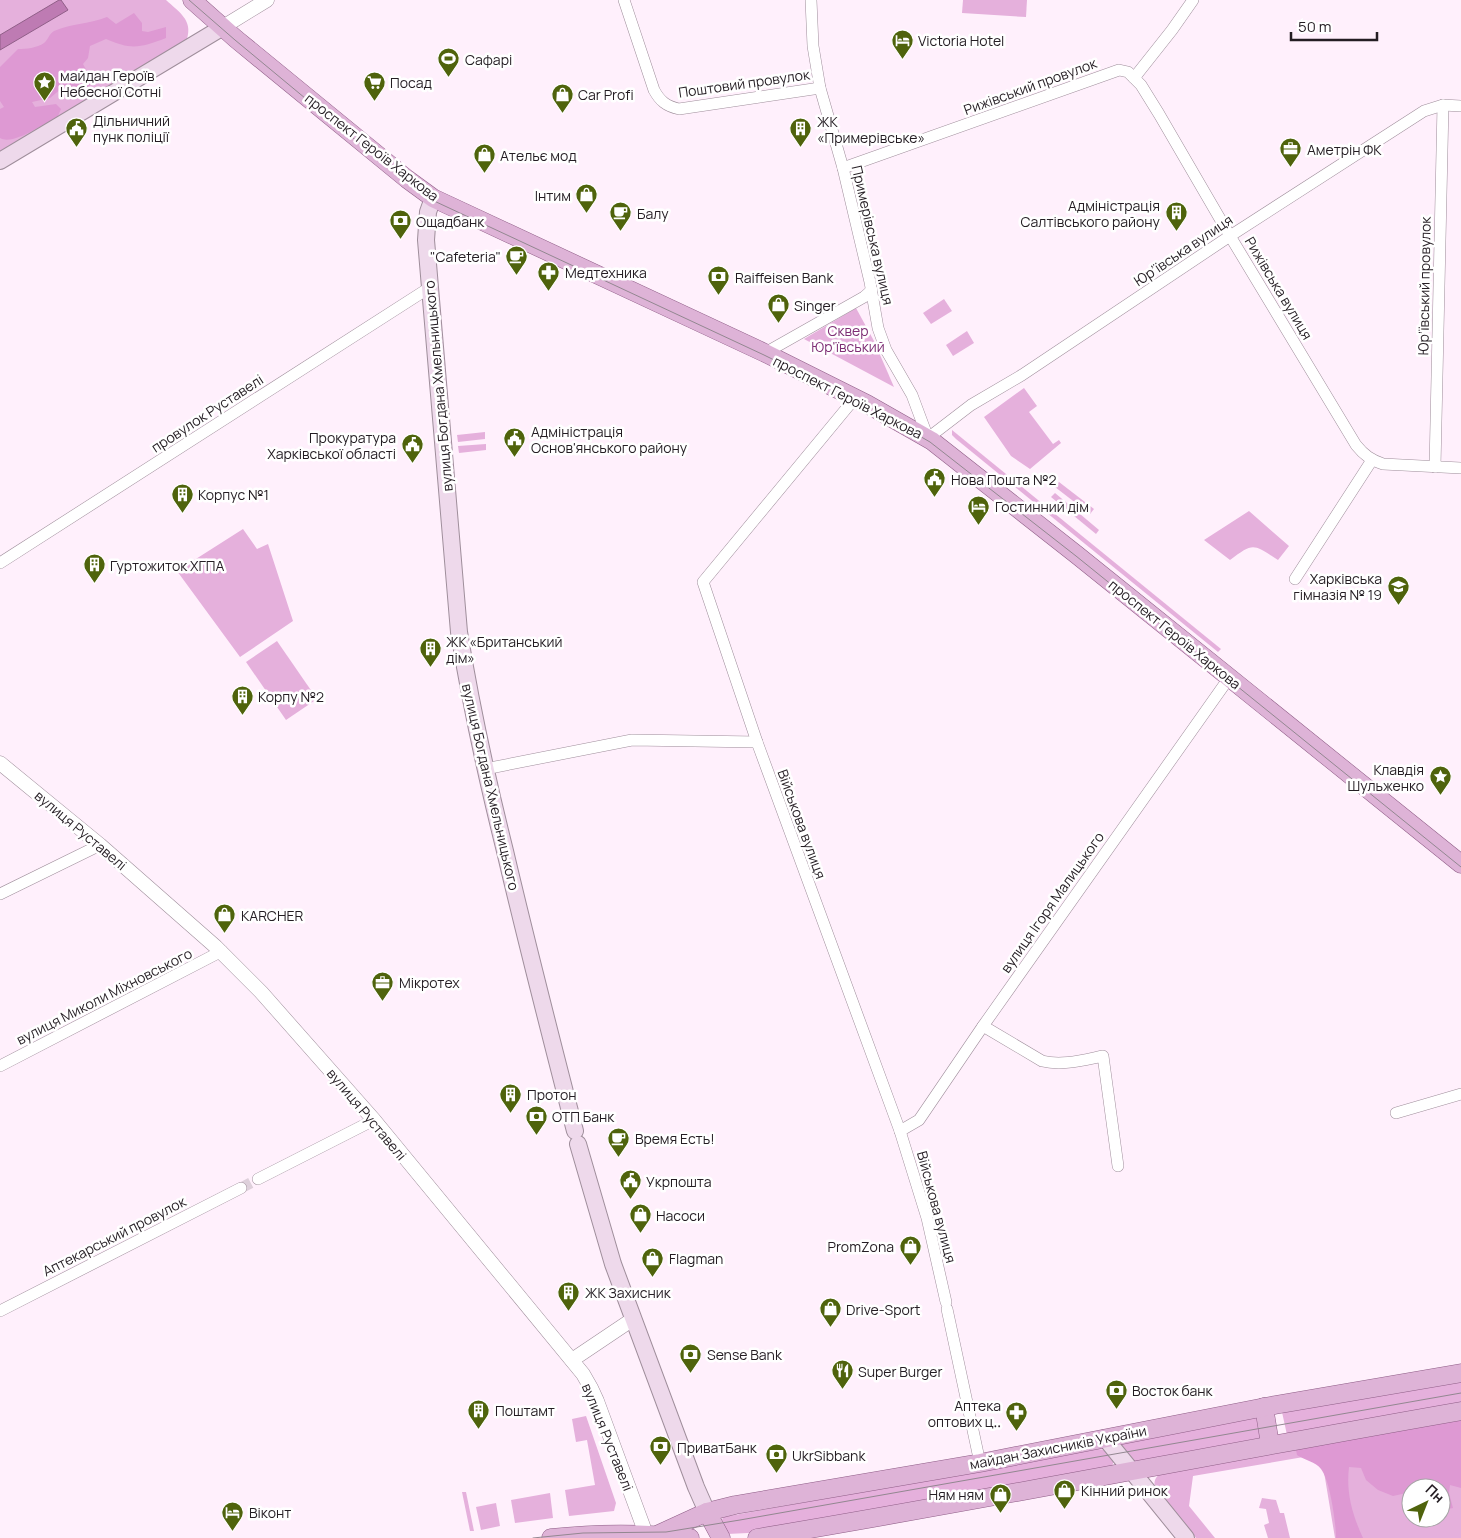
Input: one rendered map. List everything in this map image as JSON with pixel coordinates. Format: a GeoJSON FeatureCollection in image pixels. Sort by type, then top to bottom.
{"type":"FeatureCollection","features":[{"type":"Feature","properties":{"kind":"main road","name":"проспект Героїв Харкова"},"geometry":{"type":"LineString","coordinates":[[192,0],[432,198],[764,353],[855,398],[928,438],[964,464],[1227,681],[1461,864]]}},
{"type":"Feature","properties":{"kind":"main road"},"geometry":{"type":"LineString","coordinates":[[0,161],[223,27]]}},
{"type":"Feature","properties":{"kind":"main road","name":"вулиця Богдана Хмельницького"},"geometry":{"type":"LineString","coordinates":[[432,198],[428,212],[426,240],[429,288],[459,632],[468,692],[524,932],[577,1138],[613,1264],[707,1512]]}},
{"type":"Feature","properties":{"kind":"main road","name":"майдан Захисників України"},"geometry":{"type":"LineString","coordinates":[[652,1534],[707,1512],[735,1505],[980,1463],[1264,1407],[1461,1373]]}},
{"type":"Feature","properties":{"kind":"main road"},"geometry":{"type":"LineString","coordinates":[[1264,1407],[1270,1444]]}},
{"type":"Feature","properties":{"kind":"main road"},"geometry":{"type":"LineString","coordinates":[[757,1538],[877,1518],[1461,1410]]}},
{"type":"Feature","properties":{"kind":"main road"},"geometry":{"type":"LineString","coordinates":[[1105,1438],[1186,1538]]}},
{"type":"Feature","properties":{"kind":"main road"},"geometry":{"type":"LineString","coordinates":[[707,1512],[722,1538]]}},
{"type":"Feature","properties":{"kind":"main road"},"geometry":{"type":"LineString","coordinates":[[551,1538],[583,1535],[652,1534],[690,1538]]}},
{"type":"Feature","properties":{"kind":"street"},"geometry":{"type":"LineString","coordinates":[[223,27],[267,0]]}},
{"type":"Feature","properties":{"kind":"street","name":"Поштовий провулок"},"geometry":{"type":"LineString","coordinates":[[624,0],[654,90],[663,103],[670,108],[678,110],[820,88]]}},
{"type":"Feature","properties":{"kind":"street","name":"Примерівська вулиця"},"geometry":{"type":"LineString","coordinates":[[811,0],[812,46],[820,88],[843,168],[872,290],[878,328],[886,350],[912,395],[928,438]]}},
{"type":"Feature","properties":{"kind":"street"},"geometry":{"type":"LineString","coordinates":[[1134,78],[1193,0]]}},
{"type":"Feature","properties":{"kind":"street","name":"Рижівський провулок"},"geometry":{"type":"LineString","coordinates":[[843,168],[1119,70],[1128,72],[1134,78]]}},
{"type":"Feature","properties":{"kind":"street","name":"Рижівська вулиця"},"geometry":{"type":"LineString","coordinates":[[1134,78],[1141,85],[1159,114],[1356,445],[1363,454],[1372,460]]}},
{"type":"Feature","properties":{"kind":"street","name":"Юр’ївська вулиця"},"geometry":{"type":"LineString","coordinates":[[928,438],[957,415],[1022,375],[1230,236],[1424,110],[1443,105],[1461,106]]}},
{"type":"Feature","properties":{"kind":"street","name":"Юр’ївський провулок"},"geometry":{"type":"LineString","coordinates":[[1435,467],[1443,105]]}},
{"type":"Feature","properties":{"kind":"street","name":"провулок Руставелі"},"geometry":{"type":"LineString","coordinates":[[0,563],[429,288]]}},
{"type":"Feature","properties":{"kind":"street"},"geometry":{"type":"LineString","coordinates":[[764,353],[864,297],[872,290]]}},
{"type":"Feature","properties":{"kind":"street","name":"Військова вулиця"},"geometry":{"type":"LineString","coordinates":[[855,398],[703,582],[757,742],[900,1131],[927,1218],[980,1463]]}},
{"type":"Feature","properties":{"kind":"street"},"geometry":{"type":"LineString","coordinates":[[1295,579],[1372,460],[1383,464],[1461,468]]}},
{"type":"Feature","properties":{"kind":"street","name":"вулиця Ігоря Малицького"},"geometry":{"type":"LineString","coordinates":[[900,1131],[919,1120],[983,1026],[1227,681]]}},
{"type":"Feature","properties":{"kind":"street"},"geometry":{"type":"LineString","coordinates":[[485,769],[632,740],[757,742]]}},
{"type":"Feature","properties":{"kind":"street","name":"вулиця Руставелі"},"geometry":{"type":"LineString","coordinates":[[0,763],[100,845],[222,951],[261,992],[374,1120],[572,1360],[591,1388],[652,1534]]}},
{"type":"Feature","properties":{"kind":"street"},"geometry":{"type":"LineString","coordinates":[[0,894],[100,845]]}},
{"type":"Feature","properties":{"kind":"street","name":"вулиця Миколи Міхновського"},"geometry":{"type":"LineString","coordinates":[[0,1066],[222,951]]}},
{"type":"Feature","properties":{"kind":"street"},"geometry":{"type":"LineString","coordinates":[[983,1026],[1037,1058],[1052,1064],[1103,1056],[1118,1166]]}},
{"type":"Feature","properties":{"kind":"street"},"geometry":{"type":"LineString","coordinates":[[1396,1113],[1461,1094]]}},
{"type":"Feature","properties":{"kind":"street"},"geometry":{"type":"LineString","coordinates":[[258,1179],[374,1120]]}},
{"type":"Feature","properties":{"kind":"street","name":"Аптекарський провулок"},"geometry":{"type":"LineString","coordinates":[[0,1311],[241,1188]]}},
{"type":"Feature","properties":{"kind":"street"},"geometry":{"type":"LineString","coordinates":[[572,1360],[633,1319]]}},
{"type":"Feature","properties":{"kind":"green space","name":"майдан Героїв Небесної Сотні"},"geometry":{"type":"Polygon","coordinates":[[[0,0],[166,0],[184,17],[188,27],[187,39],[0,153],[0,0]]]}},
{"type":"Feature","properties":{"kind":"green space"},"geometry":{"type":"Polygon","coordinates":[[[963,0],[1027,0],[1026,17],[962,13],[963,0]]]}},
{"type":"Feature","properties":{"kind":"green space"},"geometry":{"type":"Polygon","coordinates":[[[944,299],[952,311],[931,324],[923,313],[944,299]]]}},
{"type":"Feature","properties":{"kind":"green space","name":"Сквер Юр'ївський"},"geometry":{"type":"Polygon","coordinates":[[[856,308],[874,341],[894,387],[804,339],[856,308]]]}},
{"type":"Feature","properties":{"kind":"green space"},"geometry":{"type":"Polygon","coordinates":[[[967,331],[974,343],[953,356],[946,345],[967,331]]]}},
{"type":"Feature","properties":{"kind":"green space"},"geometry":{"type":"Polygon","coordinates":[[[1024,388],[1037,406],[1029,412],[1053,444],[1059,440],[1061,443],[1030,469],[1011,456],[984,417],[1024,388]]]}},
{"type":"Feature","properties":{"kind":"green space"},"geometry":{"type":"Polygon","coordinates":[[[952,430],[1221,649],[1218,652],[956,439],[952,435],[952,430]]]}},
{"type":"Feature","properties":{"kind":"green space"},"geometry":{"type":"Polygon","coordinates":[[[485,432],[485,439],[458,442],[457,435],[485,432]]]}},
{"type":"Feature","properties":{"kind":"green space"},"geometry":{"type":"Polygon","coordinates":[[[486,444],[486,450],[459,453],[458,446],[486,444]]]}},
{"type":"Feature","properties":{"kind":"green space"},"geometry":{"type":"Polygon","coordinates":[[[1059,482],[1094,509],[1090,514],[1055,487],[1059,482]]]}},
{"type":"Feature","properties":{"kind":"green space"},"geometry":{"type":"Polygon","coordinates":[[[1055,493],[1099,530],[1096,534],[1051,497],[1055,493]]]}},
{"type":"Feature","properties":{"kind":"green space"},"geometry":{"type":"Polygon","coordinates":[[[1249,511],[1289,546],[1278,560],[1254,547],[1244,550],[1230,560],[1204,540],[1249,511]]]}},
{"type":"Feature","properties":{"kind":"green space"},"geometry":{"type":"Polygon","coordinates":[[[243,529],[257,549],[268,544],[293,621],[240,657],[177,571],[243,529]]]}},
{"type":"Feature","properties":{"kind":"green space"},"geometry":{"type":"Polygon","coordinates":[[[277,641],[317,699],[286,720],[246,662],[277,641]]]}},
{"type":"Feature","properties":{"kind":"green space"},"geometry":{"type":"Polygon","coordinates":[[[1461,1379],[1461,1404],[1287,1435],[1282,1412],[1461,1379]]]}},
{"type":"Feature","properties":{"kind":"green space"},"geometry":{"type":"Polygon","coordinates":[[[1461,1415],[1461,1538],[1335,1538],[1321,1454],[1193,1476],[1189,1506],[1215,1538],[1196,1538],[1155,1487],[1156,1478],[1162,1472],[1461,1415]]]}},
{"type":"Feature","properties":{"kind":"green space"},"geometry":{"type":"Polygon","coordinates":[[[586,1416],[616,1503],[614,1511],[569,1516],[565,1490],[595,1485],[587,1440],[576,1442],[572,1419],[586,1416]]]}},
{"type":"Feature","properties":{"kind":"green space"},"geometry":{"type":"Polygon","coordinates":[[[1258,1417],[1261,1438],[1133,1462],[1119,1442],[1258,1417]]]}},
{"type":"Feature","properties":{"kind":"green space"},"geometry":{"type":"Polygon","coordinates":[[[1098,1449],[1106,1450],[1114,1461],[1112,1466],[1104,1471],[748,1533],[727,1534],[722,1519],[740,1514],[1098,1449]]]}},
{"type":"Feature","properties":{"kind":"green space"},"geometry":{"type":"Polygon","coordinates":[[[462,1492],[466,1492],[474,1531],[470,1531],[462,1492]]]}},
{"type":"Feature","properties":{"kind":"green space"},"geometry":{"type":"Polygon","coordinates":[[[550,1493],[553,1518],[515,1523],[511,1500],[550,1493]]]}},
{"type":"Feature","properties":{"kind":"green space"},"geometry":{"type":"Polygon","coordinates":[[[1262,1498],[1276,1500],[1280,1513],[1284,1513],[1290,1538],[1268,1538],[1264,1525],[1269,1523],[1266,1509],[1259,1508],[1262,1498]]]}},
{"type":"Feature","properties":{"kind":"green space"},"geometry":{"type":"Polygon","coordinates":[[[496,1503],[500,1526],[481,1530],[476,1507],[496,1503]]]}},
{"type":"Feature","properties":{"kind":"shaded area"},"geometry":{"type":"Polygon","coordinates":[[[59,0],[68,10],[0,50],[0,35],[59,0]]]}},
{"type":"Feature","properties":{"kind":"shaded area"},"geometry":{"type":"Polygon","coordinates":[[[134,13],[142,23],[142,31],[148,32],[166,27],[166,38],[142,46],[122,45],[106,39],[90,46],[88,58],[83,64],[91,79],[89,90],[81,95],[62,88],[50,98],[32,102],[35,107],[56,104],[61,109],[58,116],[29,133],[13,139],[6,140],[0,138],[0,109],[4,107],[0,101],[0,67],[18,49],[41,45],[52,32],[61,28],[107,17],[116,24],[134,13]]]}},
{"type":"Feature","properties":{"kind":"shaded area"},"geometry":{"type":"Polygon","coordinates":[[[1461,1417],[1461,1488],[1451,1485],[1451,1478],[1401,1478],[1401,1494],[1393,1496],[1378,1490],[1366,1480],[1361,1468],[1349,1467],[1348,1486],[1351,1503],[1363,1538],[1336,1538],[1332,1502],[1327,1482],[1321,1469],[1297,1455],[1296,1450],[1300,1446],[1461,1417]]]}},
{"type":"Feature","properties":{"kind":"tunnel"},"geometry":{"type":"LineString","coordinates":[[241,1188],[258,1179]]}},
{"type":"Feature","properties":{"kind":"tram line"},"geometry":{"type":"LineString","coordinates":[[189,0],[405,181],[432,200],[764,355],[871,408],[930,442],[1076,556],[1461,867]]}},
{"type":"Feature","properties":{"kind":"tram line"},"geometry":{"type":"LineString","coordinates":[[533,1538],[583,1533],[666,1532],[1461,1393]]}},
{"type":"Feature","properties":{"kind":"place","name":"Victoria Hotel"},"geometry":{"type":"Point","coordinates":[902,59]}},
{"type":"Feature","properties":{"kind":"place","name":"Сафарі"},"geometry":{"type":"Point","coordinates":[449,78]}},
{"type":"Feature","properties":{"kind":"place","name":"Посад"},"geometry":{"type":"Point","coordinates":[374,101]}},
{"type":"Feature","properties":{"kind":"place","name":"майдан Героїв Небесної Сотні"},"geometry":{"type":"Point","coordinates":[44,102]}},
{"type":"Feature","properties":{"kind":"place","name":"Car Profi"},"geometry":{"type":"Point","coordinates":[562,113]}},
{"type":"Feature","properties":{"kind":"place","name":"Дільничний пунк поліції"},"geometry":{"type":"Point","coordinates":[77,147]}},
{"type":"Feature","properties":{"kind":"place","name":"ЖК «Примерівське»"},"geometry":{"type":"Point","coordinates":[801,148]}},
{"type":"Feature","properties":{"kind":"place","name":"Аметрін ФК"},"geometry":{"type":"Point","coordinates":[1291,168]}},
{"type":"Feature","properties":{"kind":"place","name":"Ательє мод"},"geometry":{"type":"Point","coordinates":[484,174]}},
{"type":"Feature","properties":{"kind":"place","name":"Інтим"},"geometry":{"type":"Point","coordinates":[587,214]}},
{"type":"Feature","properties":{"kind":"place","name":"Балу"},"geometry":{"type":"Point","coordinates":[621,232]}},
{"type":"Feature","properties":{"kind":"place","name":"Адміністрація Салтівського району"},"geometry":{"type":"Point","coordinates":[1176,232]}},
{"type":"Feature","properties":{"kind":"place","name":"Ощадбанк"},"geometry":{"type":"Point","coordinates":[400,240]}},
{"type":"Feature","properties":{"kind":"place","name":"\"Cafeteria\""},"geometry":{"type":"Point","coordinates":[517,275]}},
{"type":"Feature","properties":{"kind":"place","name":"Медтехника"},"geometry":{"type":"Point","coordinates":[549,291]}},
{"type":"Feature","properties":{"kind":"place","name":"Raiffeisen Bank"},"geometry":{"type":"Point","coordinates":[719,296]}},
{"type":"Feature","properties":{"kind":"place","name":"Singer"},"geometry":{"type":"Point","coordinates":[778,324]}},
{"type":"Feature","properties":{"kind":"place","name":"Адміністрація Основ'янського району"},"geometry":{"type":"Point","coordinates":[515,458]}},
{"type":"Feature","properties":{"kind":"place","name":"Прокуратура Харківської області"},"geometry":{"type":"Point","coordinates":[412,464]}},
{"type":"Feature","properties":{"kind":"place","name":"Нова Пошта №2"},"geometry":{"type":"Point","coordinates":[935,498]}},
{"type":"Feature","properties":{"kind":"place","name":"Корпус №1"},"geometry":{"type":"Point","coordinates":[182,513]}},
{"type":"Feature","properties":{"kind":"place","name":"Гостинний дім"},"geometry":{"type":"Point","coordinates":[979,525]}},
{"type":"Feature","properties":{"kind":"place","name":"Гуртожиток ХГПА"},"geometry":{"type":"Point","coordinates":[94,584]}},
{"type":"Feature","properties":{"kind":"place","name":"Харківська гімназія № 19"},"geometry":{"type":"Point","coordinates":[1398,605]}},
{"type":"Feature","properties":{"kind":"place","name":"ЖК «Британський дім»"},"geometry":{"type":"Point","coordinates":[430,668]}},
{"type":"Feature","properties":{"kind":"place","name":"Корпу №2"},"geometry":{"type":"Point","coordinates":[242,715]}},
{"type":"Feature","properties":{"kind":"place","name":"Клавдія Шульженко"},"geometry":{"type":"Point","coordinates":[1440,796]}},
{"type":"Feature","properties":{"kind":"place","name":"KARCHER"},"geometry":{"type":"Point","coordinates":[225,934]}},
{"type":"Feature","properties":{"kind":"place","name":"Мікротех"},"geometry":{"type":"Point","coordinates":[383,1001]}},
{"type":"Feature","properties":{"kind":"place","name":"Протон"},"geometry":{"type":"Point","coordinates":[511,1113]}},
{"type":"Feature","properties":{"kind":"place","name":"ОТП Банк"},"geometry":{"type":"Point","coordinates":[536,1135]}},
{"type":"Feature","properties":{"kind":"place","name":"Время Есть!"},"geometry":{"type":"Point","coordinates":[619,1157]}},
{"type":"Feature","properties":{"kind":"place","name":"Укрпошта"},"geometry":{"type":"Point","coordinates":[630,1200]}},
{"type":"Feature","properties":{"kind":"place","name":"Насоси"},"geometry":{"type":"Point","coordinates":[640,1234]}},
{"type":"Feature","properties":{"kind":"place","name":"PromZona"},"geometry":{"type":"Point","coordinates":[910,1265]}},
{"type":"Feature","properties":{"kind":"place","name":"Flagman"},"geometry":{"type":"Point","coordinates":[653,1277]}},
{"type":"Feature","properties":{"kind":"place","name":"ЖК Захисник"},"geometry":{"type":"Point","coordinates":[569,1311]}},
{"type":"Feature","properties":{"kind":"place","name":"Drive-Sport"},"geometry":{"type":"Point","coordinates":[830,1328]}},
{"type":"Feature","properties":{"kind":"place","name":"Sense Bank"},"geometry":{"type":"Point","coordinates":[691,1373]}},
{"type":"Feature","properties":{"kind":"place","name":"Super Burger"},"geometry":{"type":"Point","coordinates":[842,1390]}},
{"type":"Feature","properties":{"kind":"place","name":"Восток банк"},"geometry":{"type":"Point","coordinates":[1116,1409]}},
{"type":"Feature","properties":{"kind":"place","name":"Поштамт"},"geometry":{"type":"Point","coordinates":[479,1429]}},
{"type":"Feature","properties":{"kind":"place","name":"Аптека оптових ц‥"},"geometry":{"type":"Point","coordinates":[1017,1432]}},
{"type":"Feature","properties":{"kind":"place","name":"ПриватБанк"},"geometry":{"type":"Point","coordinates":[661,1466]}},
{"type":"Feature","properties":{"kind":"place","name":"UkrSibbank"},"geometry":{"type":"Point","coordinates":[776,1474]}},
{"type":"Feature","properties":{"kind":"place","name":"Кінний ринок"},"geometry":{"type":"Point","coordinates":[1065,1509]}},
{"type":"Feature","properties":{"kind":"place","name":"Ням ням"},"geometry":{"type":"Point","coordinates":[1000,1513]}},
{"type":"Feature","properties":{"kind":"place","name":"Віконт"},"geometry":{"type":"Point","coordinates":[233,1531]}}]}
